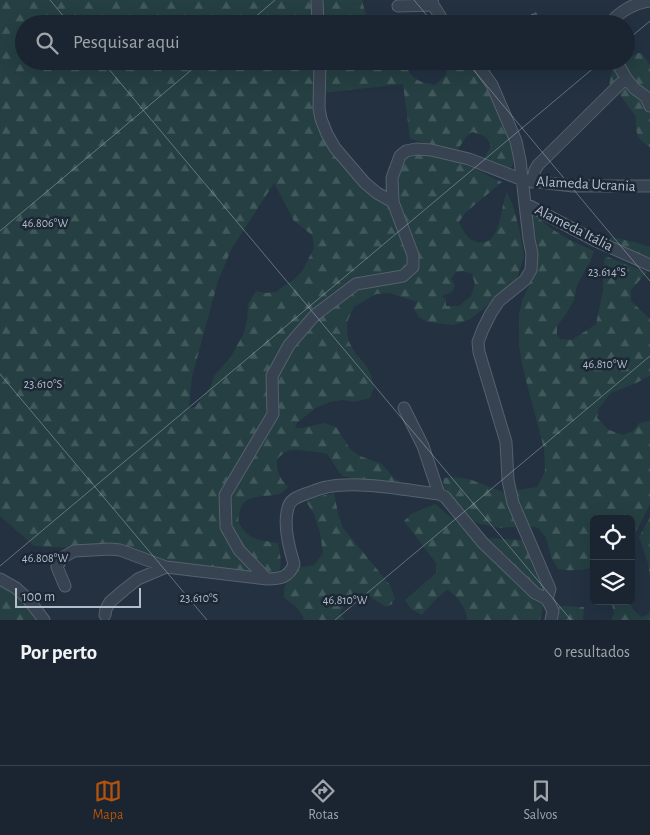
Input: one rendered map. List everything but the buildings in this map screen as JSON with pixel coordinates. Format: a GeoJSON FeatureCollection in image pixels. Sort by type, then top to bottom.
{"type":"FeatureCollection","features":[{"type":"Feature","properties":{"kind":"street"},"geometry":{"type":"LineString","coordinates":[[317,0],[318,15]]}},
{"type":"Feature","properties":{"kind":"street"},"geometry":{"type":"LineString","coordinates":[[618,15],[634,4],[650,1]]}},
{"type":"Feature","properties":{"kind":"street"},"geometry":{"type":"LineString","coordinates":[[398,6],[433,2],[440,15]]}},
{"type":"Feature","properties":{"kind":"street"},"geometry":{"type":"LineString","coordinates":[[320,70],[319,108],[327,134],[335,148],[365,183],[377,193],[393,202]]}},
{"type":"Feature","properties":{"kind":"street"},"geometry":{"type":"LineString","coordinates":[[481,70],[492,85],[516,141],[520,160],[528,181],[526,204],[532,254],[531,270],[525,280],[500,301],[491,313],[478,342],[479,352],[506,442],[508,480],[513,503],[550,589],[547,599],[552,611],[551,620]]}},
{"type":"Feature","properties":{"kind":"street"},"geometry":{"type":"LineString","coordinates":[[621,70],[634,88],[649,99]]}},
{"type":"Feature","properties":{"kind":"street"},"geometry":{"type":"LineString","coordinates":[[528,181],[538,165],[626,78]]}},
{"type":"Feature","properties":{"kind":"street","name":"Alameda Ucrania"},"geometry":{"type":"LineString","coordinates":[[267,579],[239,550],[226,526],[225,494],[273,414],[272,376],[289,346],[315,315],[356,284],[403,276],[413,267],[413,255],[393,202],[392,178],[400,156],[406,151],[416,149],[431,150],[468,159],[528,181],[573,186],[650,186]]}},
{"type":"Feature","properties":{"kind":"street","name":"Alameda Itália"},"geometry":{"type":"LineString","coordinates":[[526,204],[594,240],[650,265]]}},
{"type":"Feature","properties":{"kind":"street"},"geometry":{"type":"LineString","coordinates":[[404,408],[422,446],[439,494]]}},
{"type":"Feature","properties":{"kind":"street"},"geometry":{"type":"LineString","coordinates":[[65,586],[56,567],[62,558],[74,551],[110,549],[120,550],[166,567],[279,579],[286,576],[292,570],[294,564],[286,530],[288,508],[295,498],[326,487],[343,485],[374,486],[439,494],[449,501],[483,542],[535,593],[547,599]]}},
{"type":"Feature","properties":{"kind":"street"},"geometry":{"type":"LineString","coordinates":[[105,615],[110,602],[124,590],[138,579],[166,567]]}},
{"type":"Feature","properties":{"kind":"street"},"geometry":{"type":"LineString","coordinates":[[0,579],[16,588],[28,599],[44,620]]}},
{"type":"Feature","properties":{"kind":"green space"},"geometry":{"type":"Polygon","coordinates":[[[0,0],[313,0],[314,15],[15,15],[15,70],[316,70],[329,145],[363,190],[376,196],[383,193],[387,182],[388,167],[396,159],[407,154],[421,153],[449,158],[502,182],[465,213],[459,222],[466,234],[474,241],[485,242],[491,239],[499,224],[507,192],[520,232],[524,257],[517,278],[471,319],[453,325],[427,322],[419,317],[413,308],[417,302],[389,293],[376,294],[354,307],[347,322],[347,332],[349,342],[371,374],[374,388],[370,398],[355,402],[343,400],[330,402],[316,408],[297,423],[295,428],[324,423],[336,427],[350,449],[360,456],[382,464],[395,479],[402,482],[378,484],[343,476],[327,454],[324,453],[294,450],[281,455],[277,459],[278,471],[288,487],[279,494],[248,500],[241,508],[238,520],[244,531],[252,537],[278,543],[281,562],[275,581],[174,565],[114,546],[69,548],[34,546],[0,516],[0,0]],[[274,183],[231,250],[218,281],[192,377],[189,408],[195,407],[211,386],[214,376],[230,358],[244,333],[248,304],[256,291],[265,293],[275,292],[293,280],[302,271],[314,248],[312,235],[294,221],[274,183]],[[464,271],[456,272],[451,279],[455,285],[452,292],[442,296],[446,299],[446,306],[459,306],[471,296],[475,284],[472,274],[464,271]]]}},
{"type":"Feature","properties":{"kind":"green space"},"geometry":{"type":"Polygon","coordinates":[[[321,0],[362,0],[366,15],[322,15],[321,0]]]}},
{"type":"Feature","properties":{"kind":"green space"},"geometry":{"type":"Polygon","coordinates":[[[642,53],[650,65],[650,148],[638,137],[636,117],[616,89],[609,85],[612,70],[635,70],[635,55],[642,53]]]}},
{"type":"Feature","properties":{"kind":"green space"},"geometry":{"type":"Polygon","coordinates":[[[323,70],[408,70],[415,79],[435,85],[446,75],[447,70],[476,70],[506,129],[515,156],[512,167],[504,171],[482,161],[491,146],[490,143],[484,136],[472,132],[466,137],[457,151],[410,139],[403,84],[324,93],[323,70]]]}},
{"type":"Feature","properties":{"kind":"green space"},"geometry":{"type":"Polygon","coordinates":[[[531,212],[568,239],[594,251],[577,285],[574,300],[557,326],[557,334],[560,339],[572,340],[596,324],[603,290],[605,256],[647,272],[631,290],[631,301],[650,319],[650,376],[611,393],[599,408],[597,418],[609,430],[623,435],[633,431],[639,423],[650,421],[650,504],[635,532],[635,515],[590,515],[590,568],[580,570],[558,569],[552,559],[546,538],[538,528],[529,526],[499,528],[480,524],[466,517],[445,494],[443,478],[469,479],[503,492],[537,487],[545,471],[544,449],[523,369],[519,345],[519,315],[522,300],[538,267],[537,242],[531,212]]]}},
{"type":"Feature","properties":{"kind":"green space"},"geometry":{"type":"Polygon","coordinates":[[[612,237],[650,247],[650,262],[603,242],[612,237]]]}},
{"type":"Feature","properties":{"kind":"green space"},"geometry":{"type":"Polygon","coordinates":[[[334,493],[343,528],[390,585],[395,598],[392,604],[386,607],[367,595],[358,597],[344,606],[340,614],[345,620],[304,620],[299,610],[284,598],[284,590],[291,564],[302,567],[314,565],[323,553],[320,533],[314,514],[305,500],[334,493]]]}},
{"type":"Feature","properties":{"kind":"green space"},"geometry":{"type":"Polygon","coordinates":[[[435,504],[460,525],[487,538],[528,541],[542,579],[543,600],[540,620],[467,620],[466,612],[461,603],[447,590],[422,615],[411,609],[405,600],[436,573],[436,563],[404,521],[411,514],[435,504]]]}},
{"type":"Feature","properties":{"kind":"green space"},"geometry":{"type":"Polygon","coordinates":[[[650,517],[650,580],[648,563],[639,537],[650,517]]]}},
{"type":"Feature","properties":{"kind":"green space"},"geometry":{"type":"Polygon","coordinates":[[[0,582],[11,587],[37,620],[0,620],[0,582]]]}},
{"type":"Feature","properties":{"kind":"green space"},"geometry":{"type":"Polygon","coordinates":[[[612,605],[631,605],[637,614],[642,617],[649,614],[650,606],[650,620],[611,620],[614,613],[612,605]]]}},
{"type":"Feature","properties":{"kind":"green space"},"geometry":{"type":"Polygon","coordinates":[[[560,606],[584,607],[583,620],[552,620],[554,611],[560,606]]]}}]}
